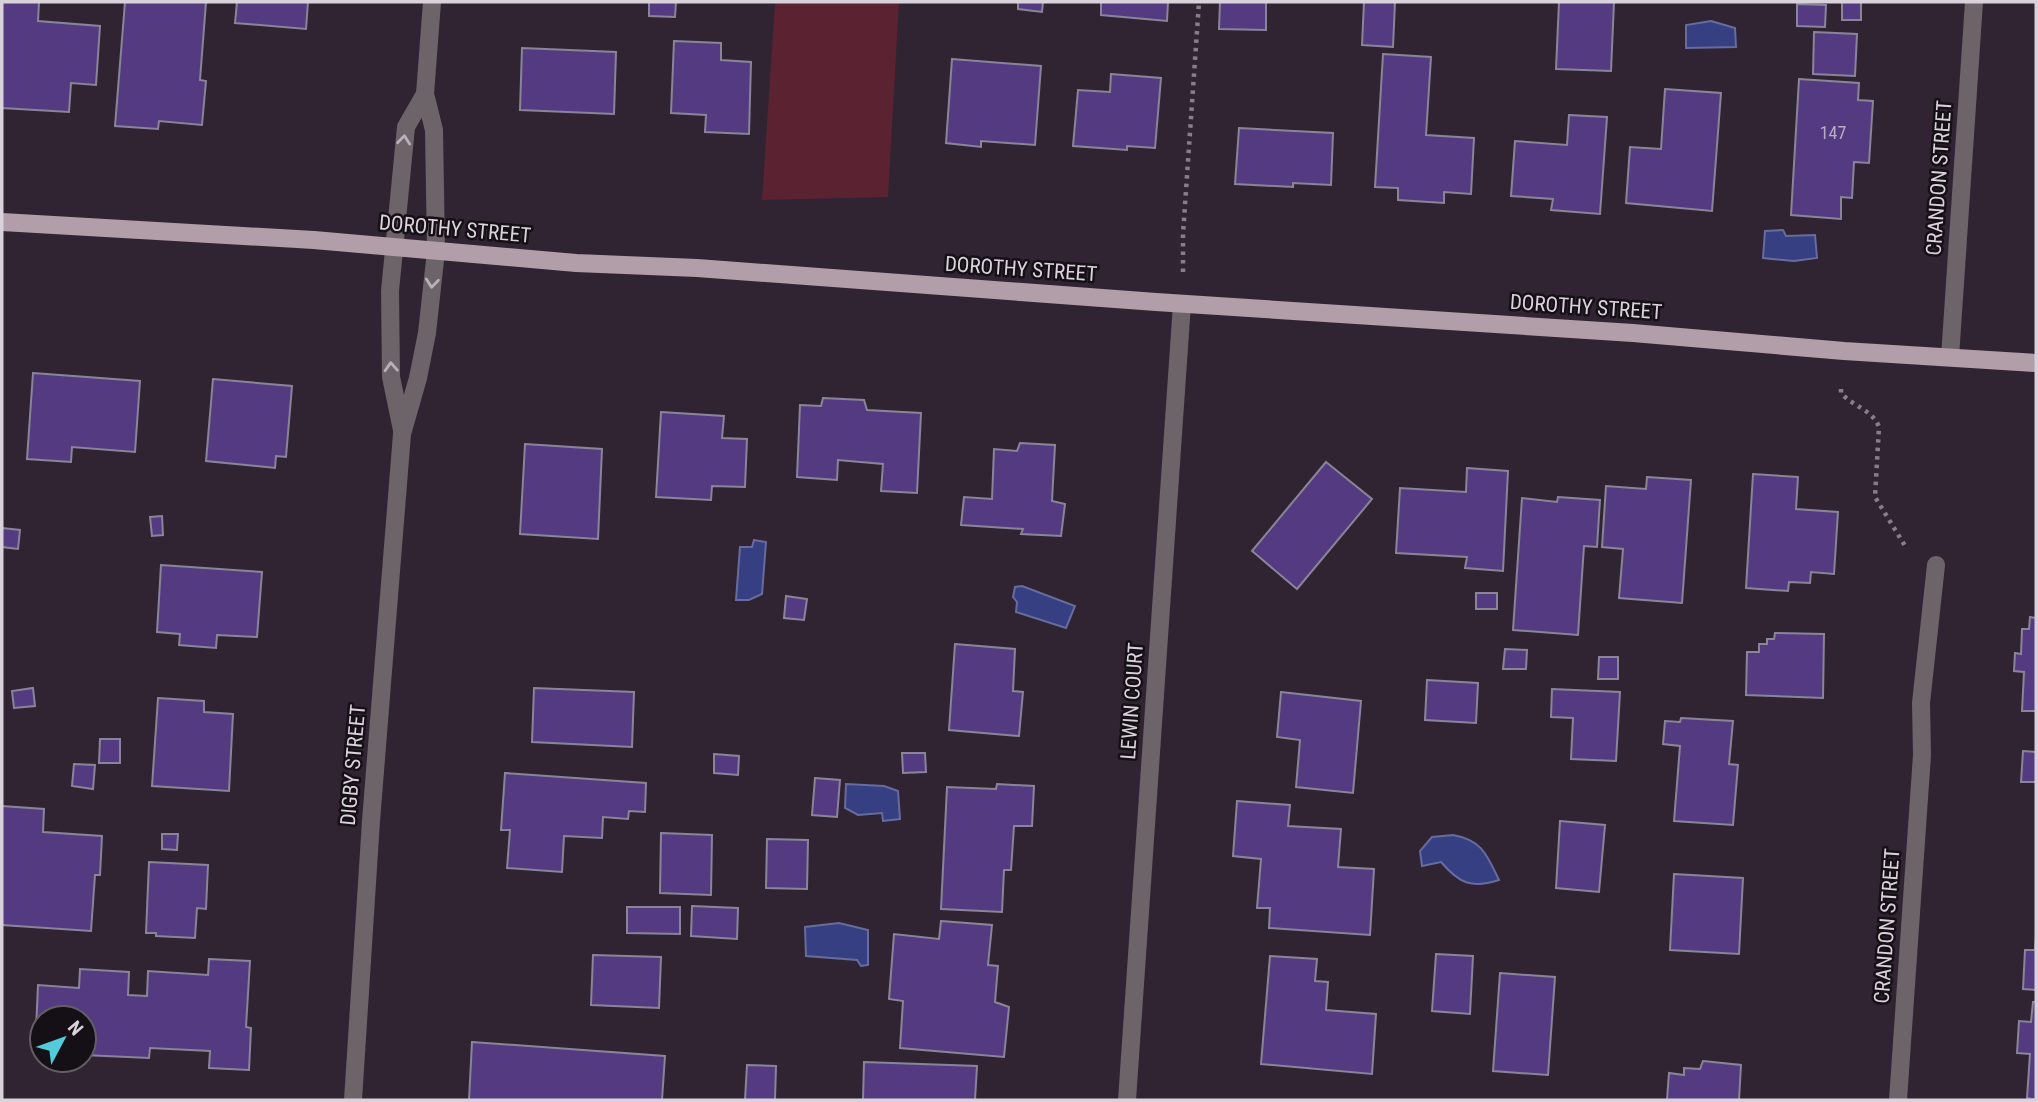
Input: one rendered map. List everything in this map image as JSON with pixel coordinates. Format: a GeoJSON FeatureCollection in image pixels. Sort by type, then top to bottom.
{"type":"FeatureCollection","features":[{"type":"Feature","properties":{"kind":"main road","name":"DOROTHY STREET"},"geometry":{"type":"LineString","coordinates":[[2,222],[314,240],[436,251],[2036,363]]}},
{"type":"Feature","properties":{"kind":"street","name":"DIGBY STREET"},"geometry":{"type":"LineString","coordinates":[[353,1100],[371,821],[402,434],[427,333],[436,251],[434,130],[425,94],[432,2]]}},
{"type":"Feature","properties":{"kind":"street","name":"CRANDON STREET"},"geometry":{"type":"LineString","coordinates":[[1950,357],[1974,2]]}},
{"type":"Feature","properties":{"kind":"street","name":"DIGBY STREET"},"geometry":{"type":"LineString","coordinates":[[402,434],[391,377],[390,304],[406,127],[425,94]]}},
{"type":"Feature","properties":{"kind":"street","name":"LEWIN COURT"},"geometry":{"type":"LineString","coordinates":[[1127,1100],[1182,304]]}},
{"type":"Feature","properties":{"kind":"street","name":"CRANDON STREET"},"geometry":{"type":"LineString","coordinates":[[1898,1100],[1922,755],[1921,703],[1936,565]]}},
{"type":"Feature","properties":{"kind":"path"},"geometry":{"type":"LineString","coordinates":[[1182,304],[1183,234],[1199,2]]}},
{"type":"Feature","properties":{"kind":"path"},"geometry":{"type":"LineString","coordinates":[[1841,389],[1846,399],[1876,419],[1879,427],[1875,497],[1933,592]]}},
{"type":"Feature","properties":{"kind":"shaded area"},"geometry":{"type":"Polygon","coordinates":[[[775,2],[899,2],[888,197],[762,200],[775,2]]]}},
{"type":"Feature","properties":{"kind":"water"},"geometry":{"type":"Polygon","coordinates":[[[1711,21],[1735,28],[1736,47],[1686,48],[1686,25],[1711,21]]]}},
{"type":"Feature","properties":{"kind":"water"},"geometry":{"type":"Polygon","coordinates":[[[1783,230],[1786,236],[1815,235],[1817,258],[1794,261],[1763,258],[1765,231],[1783,230]]]}},
{"type":"Feature","properties":{"kind":"water"},"geometry":{"type":"Polygon","coordinates":[[[754,540],[766,542],[762,594],[749,600],[736,600],[740,547],[752,547],[754,540]]]}},
{"type":"Feature","properties":{"kind":"water"},"geometry":{"type":"Polygon","coordinates":[[[1022,586],[1075,606],[1066,628],[1016,612],[1017,602],[1013,597],[1015,587],[1022,586]]]}},
{"type":"Feature","properties":{"kind":"water"},"geometry":{"type":"Polygon","coordinates":[[[846,784],[884,786],[898,791],[900,819],[883,821],[882,813],[858,815],[845,808],[846,784]]]}},
{"type":"Feature","properties":{"kind":"water"},"geometry":{"type":"Polygon","coordinates":[[[1453,835],[1477,845],[1487,856],[1499,880],[1473,884],[1454,875],[1441,862],[1422,866],[1420,851],[1432,837],[1453,835]]]}},
{"type":"Feature","properties":{"kind":"water"},"geometry":{"type":"Polygon","coordinates":[[[839,923],[868,930],[868,965],[861,966],[857,960],[806,956],[805,927],[839,923]]]}},
{"type":"Feature","properties":{"kind":"building"},"geometry":{"type":"Polygon","coordinates":[[[2,2],[39,2],[38,21],[100,26],[96,85],[71,83],[69,112],[2,108],[2,2]]]}},
{"type":"Feature","properties":{"kind":"building"},"geometry":{"type":"Polygon","coordinates":[[[125,2],[206,2],[200,80],[206,81],[202,125],[159,121],[158,129],[115,126],[125,2]]]}},
{"type":"Feature","properties":{"kind":"building"},"geometry":{"type":"Polygon","coordinates":[[[237,2],[308,2],[306,29],[235,23],[237,2]]]}},
{"type":"Feature","properties":{"kind":"building"},"geometry":{"type":"Polygon","coordinates":[[[649,2],[676,2],[675,17],[649,16],[649,2]]]}},
{"type":"Feature","properties":{"kind":"building"},"geometry":{"type":"Polygon","coordinates":[[[1018,2],[1043,2],[1042,12],[1018,9],[1018,2]]]}},
{"type":"Feature","properties":{"kind":"building"},"geometry":{"type":"Polygon","coordinates":[[[1101,2],[1168,2],[1167,21],[1101,15],[1101,2]]]}},
{"type":"Feature","properties":{"kind":"building"},"geometry":{"type":"Polygon","coordinates":[[[1220,2],[1266,2],[1266,30],[1219,29],[1220,2]]]}},
{"type":"Feature","properties":{"kind":"building"},"geometry":{"type":"Polygon","coordinates":[[[1364,2],[1395,2],[1393,47],[1362,45],[1364,2]]]}},
{"type":"Feature","properties":{"kind":"building"},"geometry":{"type":"Polygon","coordinates":[[[1559,2],[1614,2],[1611,71],[1556,69],[1559,2]]]}},
{"type":"Feature","properties":{"kind":"building"},"geometry":{"type":"Polygon","coordinates":[[[1842,2],[1861,2],[1861,20],[1842,20],[1842,2]]]}},
{"type":"Feature","properties":{"kind":"building"},"geometry":{"type":"Polygon","coordinates":[[[1797,4],[1826,5],[1825,27],[1797,26],[1797,4]]]}},
{"type":"Feature","properties":{"kind":"building"},"geometry":{"type":"Polygon","coordinates":[[[1814,32],[1857,34],[1855,76],[1813,74],[1814,32]]]}},
{"type":"Feature","properties":{"kind":"building"},"geometry":{"type":"Polygon","coordinates":[[[674,41],[721,43],[721,60],[751,62],[749,134],[705,132],[706,115],[671,113],[674,41]]]}},
{"type":"Feature","properties":{"kind":"building"},"geometry":{"type":"Polygon","coordinates":[[[522,48],[616,52],[614,114],[520,110],[522,48]]]}},
{"type":"Feature","properties":{"kind":"building"},"geometry":{"type":"Polygon","coordinates":[[[1383,54],[1431,57],[1426,135],[1474,138],[1471,194],[1444,192],[1444,203],[1398,200],[1398,188],[1375,187],[1383,54]]]}},
{"type":"Feature","properties":{"kind":"building"},"geometry":{"type":"Polygon","coordinates":[[[952,59],[1041,66],[1035,145],[981,141],[981,147],[946,143],[952,59]]]}},
{"type":"Feature","properties":{"kind":"building"},"geometry":{"type":"Polygon","coordinates":[[[1111,74],[1161,78],[1155,148],[1127,146],[1127,150],[1073,146],[1078,90],[1110,92],[1111,74]]]}},
{"type":"Feature","properties":{"kind":"building"},"geometry":{"type":"Polygon","coordinates":[[[1799,79],[1859,83],[1858,100],[1873,101],[1869,163],[1854,162],[1852,198],[1841,197],[1841,219],[1791,215],[1799,79]]]}},
{"type":"Feature","properties":{"kind":"building"},"geometry":{"type":"Polygon","coordinates":[[[1665,89],[1721,93],[1712,211],[1626,203],[1630,147],[1661,149],[1665,89]]]}},
{"type":"Feature","properties":{"kind":"building"},"geometry":{"type":"Polygon","coordinates":[[[1569,115],[1607,117],[1600,214],[1551,210],[1553,199],[1511,196],[1515,141],[1567,145],[1569,115]]]}},
{"type":"Feature","properties":{"kind":"building"},"geometry":{"type":"Polygon","coordinates":[[[1239,128],[1333,133],[1331,185],[1293,183],[1293,187],[1235,184],[1239,128]]]}},
{"type":"Feature","properties":{"kind":"building"},"geometry":{"type":"Polygon","coordinates":[[[33,373],[140,381],[135,452],[72,447],[71,462],[27,459],[33,373]]]}},
{"type":"Feature","properties":{"kind":"building"},"geometry":{"type":"Polygon","coordinates":[[[213,379],[292,386],[286,457],[276,456],[275,468],[206,461],[213,379]]]}},
{"type":"Feature","properties":{"kind":"building"},"geometry":{"type":"Polygon","coordinates":[[[823,398],[864,400],[867,410],[921,413],[917,493],[881,491],[883,464],[838,460],[837,480],[797,477],[800,405],[821,406],[823,398]]]}},
{"type":"Feature","properties":{"kind":"building"},"geometry":{"type":"Polygon","coordinates":[[[661,412],[724,416],[722,438],[747,439],[745,487],[712,486],[711,500],[656,497],[661,412]]]}},
{"type":"Feature","properties":{"kind":"building"},"geometry":{"type":"Polygon","coordinates":[[[1020,443],[1055,445],[1052,501],[1065,504],[1061,536],[1021,534],[1023,529],[961,525],[964,497],[992,499],[994,449],[1017,451],[1020,443]]]}},
{"type":"Feature","properties":{"kind":"building"},"geometry":{"type":"Polygon","coordinates":[[[525,444],[602,449],[598,539],[520,534],[525,444]]]}},
{"type":"Feature","properties":{"kind":"building"},"geometry":{"type":"Polygon","coordinates":[[[1326,462],[1372,499],[1297,589],[1252,551],[1326,462]]]}},
{"type":"Feature","properties":{"kind":"building"},"geometry":{"type":"Polygon","coordinates":[[[1467,468],[1508,471],[1503,571],[1465,568],[1467,557],[1396,553],[1400,488],[1466,492],[1467,468]]]}},
{"type":"Feature","properties":{"kind":"building"},"geometry":{"type":"Polygon","coordinates":[[[1753,474],[1798,477],[1796,509],[1838,512],[1834,574],[1811,572],[1810,583],[1789,582],[1788,591],[1746,588],[1753,474]]]}},
{"type":"Feature","properties":{"kind":"building"},"geometry":{"type":"Polygon","coordinates":[[[1647,477],[1691,480],[1682,603],[1619,598],[1623,549],[1602,547],[1606,486],[1646,489],[1647,477]]]}},
{"type":"Feature","properties":{"kind":"building"},"geometry":{"type":"Polygon","coordinates":[[[1558,497],[1600,500],[1597,547],[1584,546],[1578,635],[1513,630],[1522,498],[1557,502],[1558,497]]]}},
{"type":"Feature","properties":{"kind":"building"},"geometry":{"type":"Polygon","coordinates":[[[162,516],[163,535],[152,536],[150,517],[162,516]]]}},
{"type":"Feature","properties":{"kind":"building"},"geometry":{"type":"Polygon","coordinates":[[[2,528],[20,530],[18,549],[2,547],[2,528]]]}},
{"type":"Feature","properties":{"kind":"building"},"geometry":{"type":"Polygon","coordinates":[[[161,565],[262,572],[257,637],[217,635],[216,648],[179,645],[180,634],[157,632],[161,565]]]}},
{"type":"Feature","properties":{"kind":"building"},"geometry":{"type":"Polygon","coordinates":[[[1476,593],[1497,593],[1497,609],[1476,609],[1476,593]]]}},
{"type":"Feature","properties":{"kind":"building"},"geometry":{"type":"Polygon","coordinates":[[[786,596],[807,599],[804,620],[784,618],[786,596]]]}},
{"type":"Feature","properties":{"kind":"building"},"geometry":{"type":"Polygon","coordinates":[[[2030,617],[2036,618],[2036,711],[2022,711],[2024,672],[2014,671],[2015,653],[2021,654],[2022,629],[2029,629],[2030,617]]]}},
{"type":"Feature","properties":{"kind":"building"},"geometry":{"type":"Polygon","coordinates":[[[1775,633],[1824,634],[1823,698],[1746,695],[1747,652],[1759,652],[1759,644],[1767,644],[1767,639],[1774,639],[1775,633]]]}},
{"type":"Feature","properties":{"kind":"building"},"geometry":{"type":"Polygon","coordinates":[[[955,644],[1015,649],[1013,691],[1023,692],[1019,736],[949,730],[955,644]]]}},
{"type":"Feature","properties":{"kind":"building"},"geometry":{"type":"Polygon","coordinates":[[[1505,649],[1527,650],[1526,669],[1503,669],[1505,649]]]}},
{"type":"Feature","properties":{"kind":"building"},"geometry":{"type":"Polygon","coordinates":[[[1599,657],[1618,657],[1618,679],[1598,679],[1599,657]]]}},
{"type":"Feature","properties":{"kind":"building"},"geometry":{"type":"Polygon","coordinates":[[[1427,680],[1478,683],[1476,723],[1425,720],[1427,680]]]}},
{"type":"Feature","properties":{"kind":"building"},"geometry":{"type":"Polygon","coordinates":[[[33,688],[35,706],[14,708],[12,691],[33,688]]]}},
{"type":"Feature","properties":{"kind":"building"},"geometry":{"type":"Polygon","coordinates":[[[534,688],[634,692],[632,747],[532,742],[534,688]]]}},
{"type":"Feature","properties":{"kind":"building"},"geometry":{"type":"Polygon","coordinates":[[[1552,689],[1620,692],[1616,761],[1571,759],[1573,718],[1551,717],[1552,689]]]}},
{"type":"Feature","properties":{"kind":"building"},"geometry":{"type":"Polygon","coordinates":[[[1281,692],[1361,701],[1353,793],[1296,787],[1300,740],[1277,737],[1281,692]]]}},
{"type":"Feature","properties":{"kind":"building"},"geometry":{"type":"Polygon","coordinates":[[[158,698],[204,701],[204,712],[233,714],[229,791],[152,786],[158,698]]]}},
{"type":"Feature","properties":{"kind":"building"},"geometry":{"type":"Polygon","coordinates":[[[1681,718],[1733,721],[1729,764],[1738,765],[1733,825],[1674,821],[1680,746],[1663,744],[1665,721],[1680,722],[1681,718]]]}},
{"type":"Feature","properties":{"kind":"building"},"geometry":{"type":"Polygon","coordinates":[[[100,739],[120,739],[120,763],[99,763],[100,739]]]}},
{"type":"Feature","properties":{"kind":"building"},"geometry":{"type":"Polygon","coordinates":[[[2023,751],[2036,752],[2036,782],[2021,782],[2023,751]]]}},
{"type":"Feature","properties":{"kind":"building"},"geometry":{"type":"Polygon","coordinates":[[[902,753],[925,753],[926,772],[903,773],[902,753]]]}},
{"type":"Feature","properties":{"kind":"building"},"geometry":{"type":"Polygon","coordinates":[[[714,754],[739,756],[738,775],[714,773],[714,754]]]}},
{"type":"Feature","properties":{"kind":"building"},"geometry":{"type":"Polygon","coordinates":[[[74,764],[95,765],[93,789],[72,786],[74,764]]]}},
{"type":"Feature","properties":{"kind":"building"},"geometry":{"type":"Polygon","coordinates":[[[505,773],[646,783],[645,812],[629,811],[628,819],[603,817],[602,838],[564,836],[562,872],[507,868],[510,830],[501,830],[505,773]]]}},
{"type":"Feature","properties":{"kind":"building"},"geometry":{"type":"Polygon","coordinates":[[[815,778],[840,780],[837,817],[812,815],[815,778]]]}},
{"type":"Feature","properties":{"kind":"building"},"geometry":{"type":"Polygon","coordinates":[[[997,784],[1034,786],[1032,826],[1014,826],[1011,870],[1004,870],[1002,912],[941,909],[947,787],[996,789],[997,784]]]}},
{"type":"Feature","properties":{"kind":"building"},"geometry":{"type":"Polygon","coordinates":[[[1237,801],[1290,805],[1288,826],[1341,829],[1338,867],[1374,869],[1370,935],[1269,928],[1270,908],[1257,908],[1261,859],[1233,856],[1237,801]]]}},
{"type":"Feature","properties":{"kind":"building"},"geometry":{"type":"Polygon","coordinates":[[[2,806],[44,809],[43,832],[102,836],[100,875],[95,875],[91,931],[2,925],[2,806]]]}},
{"type":"Feature","properties":{"kind":"building"},"geometry":{"type":"Polygon","coordinates":[[[1560,821],[1605,825],[1599,892],[1556,888],[1560,821]]]}},
{"type":"Feature","properties":{"kind":"building"},"geometry":{"type":"Polygon","coordinates":[[[661,833],[712,835],[711,895],[660,893],[661,833]]]}},
{"type":"Feature","properties":{"kind":"building"},"geometry":{"type":"Polygon","coordinates":[[[162,834],[178,834],[177,850],[162,849],[162,834]]]}},
{"type":"Feature","properties":{"kind":"building"},"geometry":{"type":"Polygon","coordinates":[[[767,839],[808,840],[807,889],[766,888],[767,839]]]}},
{"type":"Feature","properties":{"kind":"building"},"geometry":{"type":"Polygon","coordinates":[[[149,862],[208,865],[206,909],[197,908],[195,938],[146,933],[149,862]]]}},
{"type":"Feature","properties":{"kind":"building"},"geometry":{"type":"Polygon","coordinates":[[[1674,874],[1743,878],[1739,954],[1670,950],[1674,874]]]}},
{"type":"Feature","properties":{"kind":"building"},"geometry":{"type":"Polygon","coordinates":[[[692,906],[738,908],[737,939],[691,936],[692,906]]]}},
{"type":"Feature","properties":{"kind":"building"},"geometry":{"type":"Polygon","coordinates":[[[627,907],[680,907],[680,934],[627,933],[627,907]]]}},
{"type":"Feature","properties":{"kind":"building"},"geometry":{"type":"Polygon","coordinates":[[[941,921],[992,925],[988,965],[998,966],[995,1002],[1009,1007],[1004,1057],[900,1048],[903,1001],[889,999],[894,934],[939,939],[941,921]]]}},
{"type":"Feature","properties":{"kind":"building"},"geometry":{"type":"Polygon","coordinates":[[[2036,934],[2036,990],[2023,989],[2025,950],[2035,950],[2036,934]]]}},
{"type":"Feature","properties":{"kind":"building"},"geometry":{"type":"Polygon","coordinates":[[[1436,954],[1473,956],[1470,1014],[1432,1011],[1436,954]]]}},
{"type":"Feature","properties":{"kind":"building"},"geometry":{"type":"Polygon","coordinates":[[[593,955],[661,957],[659,1008],[591,1005],[593,955]]]}},
{"type":"Feature","properties":{"kind":"building"},"geometry":{"type":"Polygon","coordinates":[[[1270,956],[1317,959],[1315,981],[1328,982],[1326,1010],[1376,1014],[1372,1074],[1261,1064],[1270,956]]]}},
{"type":"Feature","properties":{"kind":"building"},"geometry":{"type":"Polygon","coordinates":[[[209,959],[250,961],[246,1027],[251,1028],[249,1070],[209,1068],[210,1051],[150,1048],[149,1058],[98,1056],[98,1004],[37,1004],[38,985],[79,988],[80,969],[129,972],[128,995],[147,996],[148,971],[208,975],[209,959]]]}},
{"type":"Feature","properties":{"kind":"building"},"geometry":{"type":"Polygon","coordinates":[[[1500,973],[1555,977],[1548,1075],[1493,1071],[1500,973]]]}},
{"type":"Feature","properties":{"kind":"building"},"geometry":{"type":"Polygon","coordinates":[[[2033,1002],[2036,1002],[2036,1100],[2027,1098],[2030,1054],[2017,1053],[2019,1021],[2031,1022],[2033,1002]]]}},
{"type":"Feature","properties":{"kind":"building"},"geometry":{"type":"Polygon","coordinates":[[[472,1042],[665,1056],[662,1100],[469,1100],[472,1042]]]}},
{"type":"Feature","properties":{"kind":"building"},"geometry":{"type":"Polygon","coordinates":[[[1703,1061],[1741,1065],[1739,1100],[1667,1100],[1669,1073],[1684,1075],[1684,1068],[1700,1069],[1703,1061]]]}},
{"type":"Feature","properties":{"kind":"building"},"geometry":{"type":"Polygon","coordinates":[[[864,1062],[977,1066],[975,1100],[863,1100],[864,1062]]]}},
{"type":"Feature","properties":{"kind":"building"},"geometry":{"type":"Polygon","coordinates":[[[747,1065],[776,1066],[775,1100],[745,1100],[747,1065]]]}}]}
